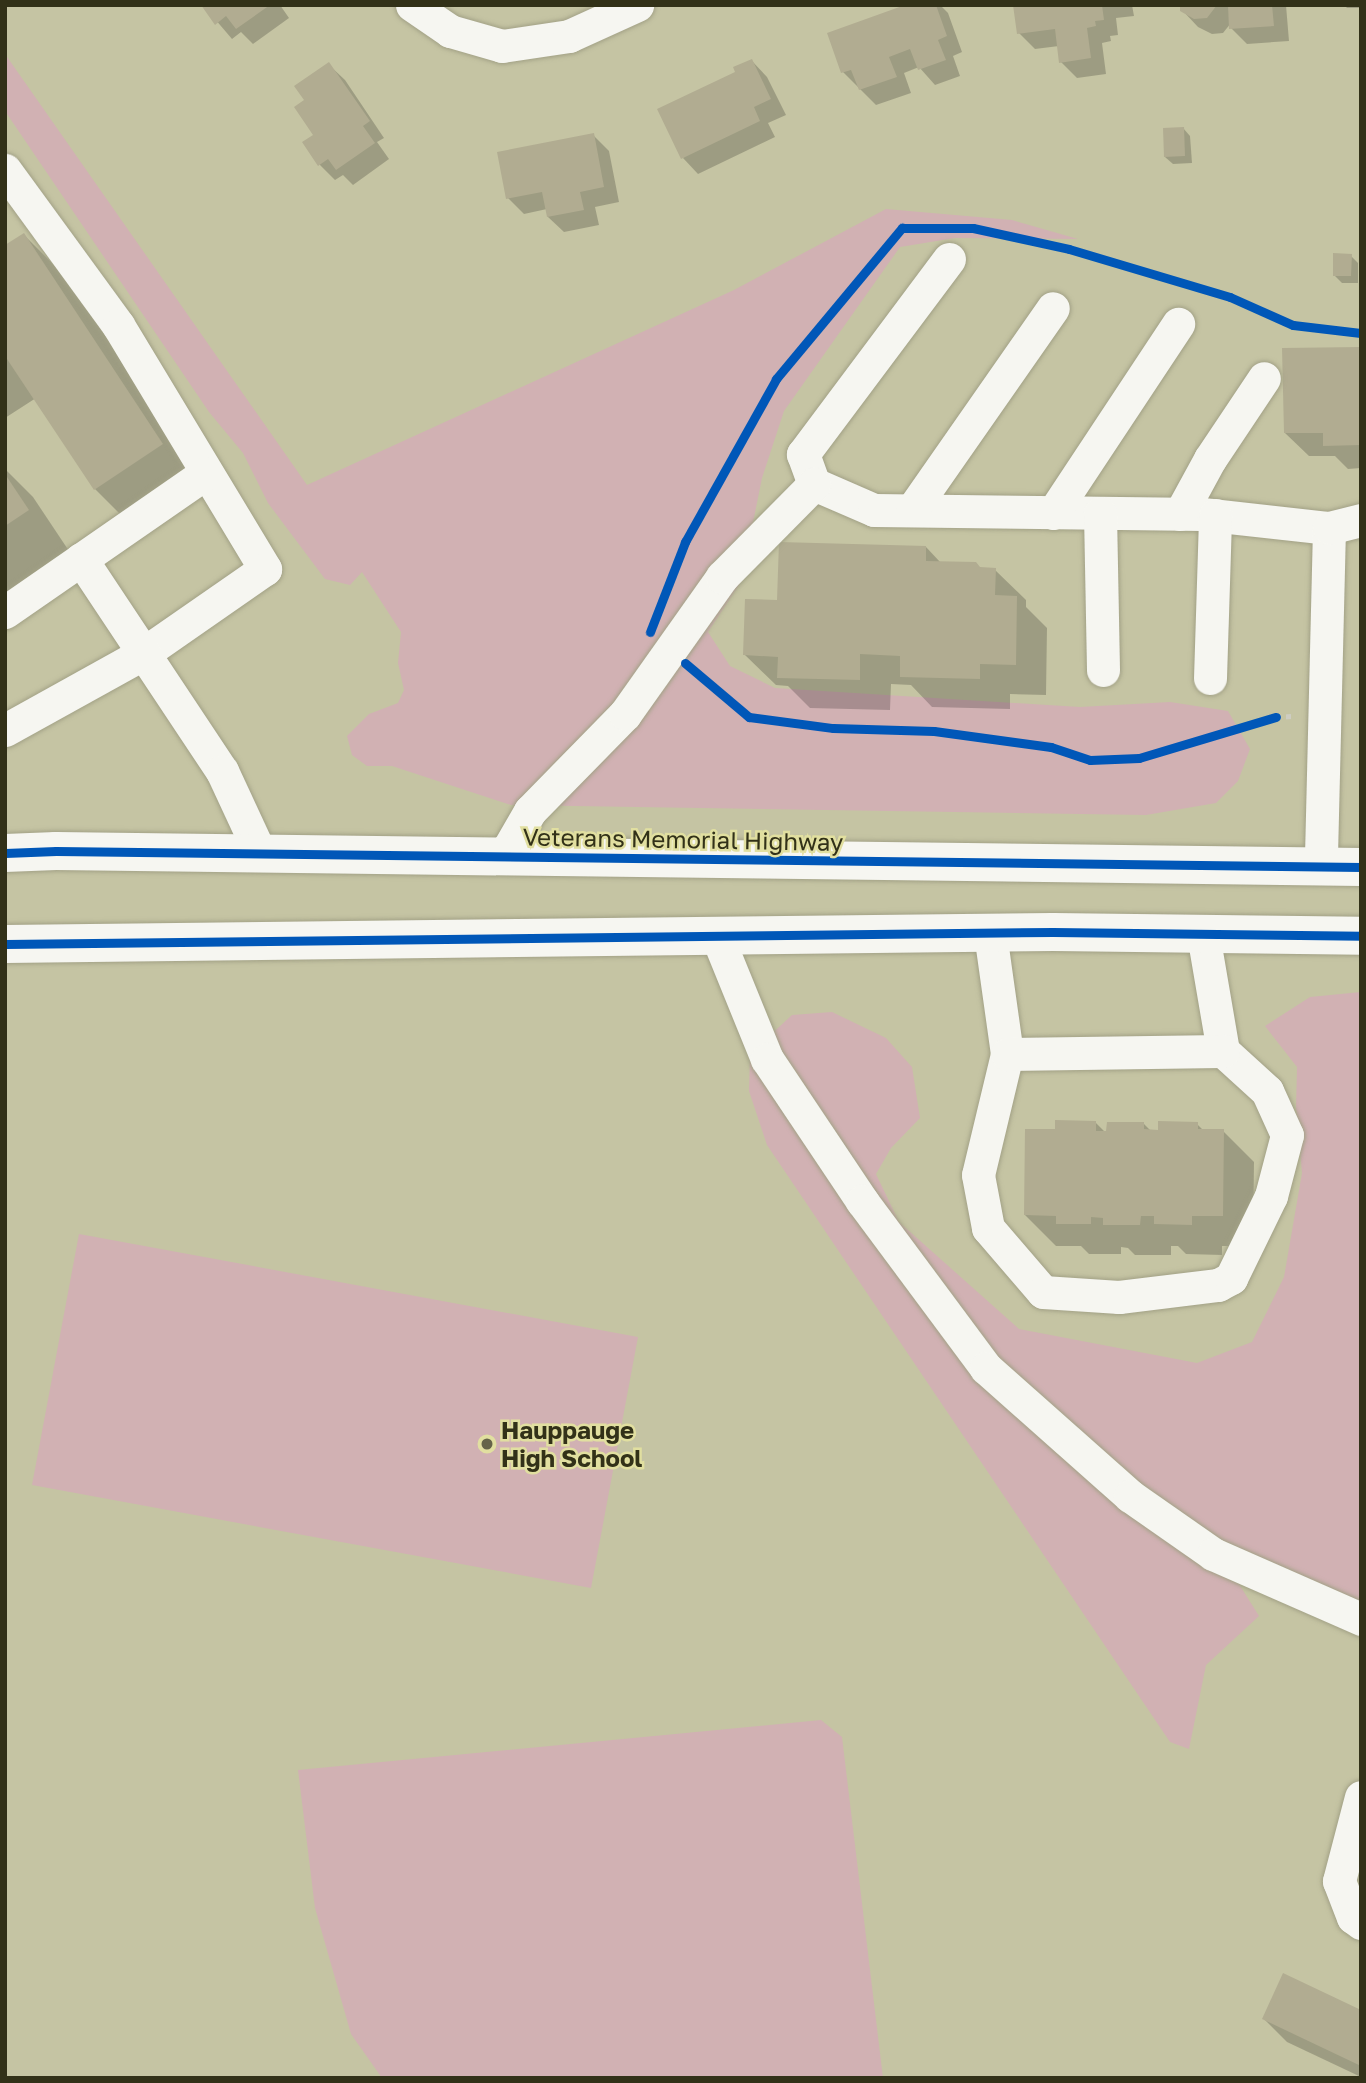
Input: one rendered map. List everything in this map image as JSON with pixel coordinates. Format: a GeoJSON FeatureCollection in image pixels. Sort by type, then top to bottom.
{"type":"FeatureCollection","features":[{"type":"Feature","properties":{"kind":"highway","name":"Veterans Memorial Highway"},"geometry":{"type":"LineString","coordinates":[[5,853],[260,853],[1361,867]]}},
{"type":"Feature","properties":{"kind":"highway"},"geometry":{"type":"LineString","coordinates":[[5,944],[990,933],[1361,936]]}},
{"type":"Feature","properties":{"kind":"street"},"geometry":{"type":"LineString","coordinates":[[412,5],[450,32],[502,46],[569,36],[637,5]]}},
{"type":"Feature","properties":{"kind":"street"},"geometry":{"type":"LineString","coordinates":[[5,170],[118,326],[265,569],[144,653],[5,730]]}},
{"type":"Feature","properties":{"kind":"street"},"geometry":{"type":"LineString","coordinates":[[949,259],[803,454],[814,484],[874,510],[1215,515],[1329,528],[1361,520]]}},
{"type":"Feature","properties":{"kind":"street"},"geometry":{"type":"LineString","coordinates":[[912,510],[1053,308]]}},
{"type":"Feature","properties":{"kind":"street"},"geometry":{"type":"LineString","coordinates":[[1053,513],[1178,324]]}},
{"type":"Feature","properties":{"kind":"street"},"geometry":{"type":"LineString","coordinates":[[1180,514],[1210,458],[1264,379]]}},
{"type":"Feature","properties":{"kind":"street"},"geometry":{"type":"LineString","coordinates":[[5,612],[206,473]]}},
{"type":"Feature","properties":{"kind":"street"},"geometry":{"type":"LineString","coordinates":[[504,856],[530,811],[625,713],[722,577],[814,484]]}},
{"type":"Feature","properties":{"kind":"street"},"geometry":{"type":"LineString","coordinates":[[1100,513],[1103,670]]}},
{"type":"Feature","properties":{"kind":"street"},"geometry":{"type":"LineString","coordinates":[[1210,678],[1215,515]]}},
{"type":"Feature","properties":{"kind":"street"},"geometry":{"type":"LineString","coordinates":[[1321,866],[1329,528]]}},
{"type":"Feature","properties":{"kind":"street"},"geometry":{"type":"LineString","coordinates":[[81,559],[222,771],[260,853]]}},
{"type":"Feature","properties":{"kind":"street"},"geometry":{"type":"LineString","coordinates":[[990,933],[1007,1054],[978,1175],[988,1228],[1043,1292],[1119,1297],[1218,1285],[1231,1278],[1271,1196],[1287,1135],[1267,1091],[1223,1051],[1203,934]]}},
{"type":"Feature","properties":{"kind":"street"},"geometry":{"type":"LineString","coordinates":[[717,936],[767,1059],[862,1201],[986,1368],[1130,1496],[1213,1554],[1361,1619]]}},
{"type":"Feature","properties":{"kind":"street"},"geometry":{"type":"LineString","coordinates":[[1007,1054],[1223,1051]]}},
{"type":"Feature","properties":{"kind":"street"},"geometry":{"type":"LineString","coordinates":[[1361,1797],[1339,1881],[1353,1917],[1361,1923]]}},
{"type":"Feature","properties":{"kind":"path"},"geometry":{"type":"LineString","coordinates":[[1264,720],[1276,717]]}},
{"type":"Feature","properties":{"kind":"shaded area"},"geometry":{"type":"Polygon","coordinates":[[[5,54],[307,485],[734,290],[886,209],[1012,220],[1078,239],[955,238],[900,247],[784,411],[762,478],[741,582],[708,632],[730,666],[775,688],[1080,707],[1170,702],[1228,711],[1250,749],[1238,781],[1216,803],[1146,815],[511,805],[392,766],[367,766],[352,755],[347,736],[369,714],[398,703],[404,690],[398,663],[401,632],[362,572],[350,585],[325,579],[268,503],[243,453],[209,412],[5,111],[5,54]]]}},
{"type":"Feature","properties":{"kind":"shaded area"},"geometry":{"type":"Polygon","coordinates":[[[1361,992],[1361,1611],[1300,1611],[1232,1573],[1259,1616],[1206,1665],[1189,1749],[1170,1742],[767,1145],[749,1091],[750,1054],[792,1015],[832,1012],[886,1038],[912,1067],[920,1118],[891,1148],[876,1174],[899,1222],[1019,1329],[1197,1363],[1252,1342],[1284,1277],[1302,1173],[1296,1108],[1297,1067],[1265,1026],[1310,997],[1361,992]]]}},
{"type":"Feature","properties":{"kind":"shaded area"},"geometry":{"type":"Polygon","coordinates":[[[79,1234],[638,1337],[591,1588],[32,1485],[79,1234]]]}},
{"type":"Feature","properties":{"kind":"shaded area"},"geometry":{"type":"Polygon","coordinates":[[[821,1720],[842,1737],[883,2078],[382,2078],[351,2034],[315,1908],[298,1770],[821,1720]]]}},
{"type":"Feature","properties":{"kind":"building"},"geometry":{"type":"Polygon","coordinates":[[[201,5],[270,5],[236,29],[226,16],[215,25],[201,5]]]}},
{"type":"Feature","properties":{"kind":"building"},"geometry":{"type":"Polygon","coordinates":[[[905,5],[936,5],[947,36],[938,40],[946,60],[918,70],[910,49],[889,57],[897,77],[859,90],[851,70],[841,73],[827,33],[905,5]]]}},
{"type":"Feature","properties":{"kind":"building"},"geometry":{"type":"Polygon","coordinates":[[[1013,5],[1102,5],[1104,20],[1095,21],[1096,26],[1087,28],[1091,58],[1059,63],[1055,29],[1017,34],[1013,5]]]}},
{"type":"Feature","properties":{"kind":"building"},"geometry":{"type":"Polygon","coordinates":[[[1180,5],[1217,5],[1207,18],[1194,19],[1180,11],[1180,5]]]}},
{"type":"Feature","properties":{"kind":"building"},"geometry":{"type":"Polygon","coordinates":[[[1228,5],[1272,5],[1274,26],[1229,29],[1228,5]]]}},
{"type":"Feature","properties":{"kind":"building"},"geometry":{"type":"Polygon","coordinates":[[[752,59],[771,99],[754,107],[760,121],[681,159],[657,109],[735,72],[733,67],[752,59]]]}},
{"type":"Feature","properties":{"kind":"building"},"geometry":{"type":"Polygon","coordinates":[[[329,62],[370,121],[363,126],[375,143],[336,170],[328,159],[318,166],[302,142],[313,135],[294,107],[304,100],[294,86],[329,62]]]}},
{"type":"Feature","properties":{"kind":"building"},"geometry":{"type":"Polygon","coordinates":[[[1184,127],[1185,156],[1164,157],[1163,128],[1184,127]]]}},
{"type":"Feature","properties":{"kind":"building"},"geometry":{"type":"Polygon","coordinates":[[[594,133],[604,187],[580,192],[584,210],[547,217],[542,192],[506,199],[497,152],[594,133]]]}},
{"type":"Feature","properties":{"kind":"building"},"geometry":{"type":"Polygon","coordinates":[[[24,233],[163,444],[94,490],[5,356],[5,245],[24,233]]]}},
{"type":"Feature","properties":{"kind":"building"},"geometry":{"type":"Polygon","coordinates":[[[1333,253],[1352,254],[1351,276],[1333,276],[1333,253]]]}},
{"type":"Feature","properties":{"kind":"building"},"geometry":{"type":"Polygon","coordinates":[[[1361,347],[1361,445],[1323,446],[1323,433],[1284,433],[1282,348],[1361,347]]]}},
{"type":"Feature","properties":{"kind":"building"},"geometry":{"type":"Polygon","coordinates":[[[5,474],[29,510],[5,526],[5,474]]]}},
{"type":"Feature","properties":{"kind":"building"},"geometry":{"type":"Polygon","coordinates":[[[779,542],[926,546],[926,561],[976,562],[980,567],[996,568],[995,595],[1017,596],[1016,665],[980,664],[980,679],[900,677],[900,656],[860,654],[860,680],[777,678],[778,657],[743,655],[745,599],[777,600],[779,542]]]}},
{"type":"Feature","properties":{"kind":"building"},"geometry":{"type":"Polygon","coordinates":[[[1055,1120],[1096,1121],[1096,1131],[1106,1131],[1107,1122],[1144,1122],[1144,1129],[1158,1130],[1158,1121],[1198,1122],[1198,1129],[1224,1129],[1223,1216],[1192,1216],[1192,1225],[1154,1224],[1154,1216],[1141,1216],[1140,1225],[1103,1225],[1103,1218],[1091,1217],[1091,1224],[1056,1224],[1056,1216],[1024,1215],[1025,1129],[1055,1129],[1055,1120]]]}},
{"type":"Feature","properties":{"kind":"building"},"geometry":{"type":"Polygon","coordinates":[[[1283,1973],[1361,2010],[1361,2066],[1262,2019],[1283,1973]]]}},
{"type":"Feature","properties":{"kind":"cycle path"},"geometry":{"type":"LineString","coordinates":[[650,632],[685,542],[776,379],[902,228],[973,228],[1069,249],[1230,297],[1293,325],[1361,333]]}},
{"type":"Feature","properties":{"kind":"cycle path"},"geometry":{"type":"LineString","coordinates":[[685,663],[749,717],[833,728],[934,731],[1051,747],[1090,760],[1139,758],[1276,717]]}},
{"type":"Feature","properties":{"kind":"cycle path"},"geometry":{"type":"LineString","coordinates":[[5,853],[56,851],[1361,867]]}},
{"type":"Feature","properties":{"kind":"cycle path"},"geometry":{"type":"LineString","coordinates":[[5,944],[1053,932],[1361,936]]}},
{"type":"Feature","properties":{"kind":"place","name":"Hauppauge High School"},"geometry":{"type":"Point","coordinates":[487,1444]}}]}
